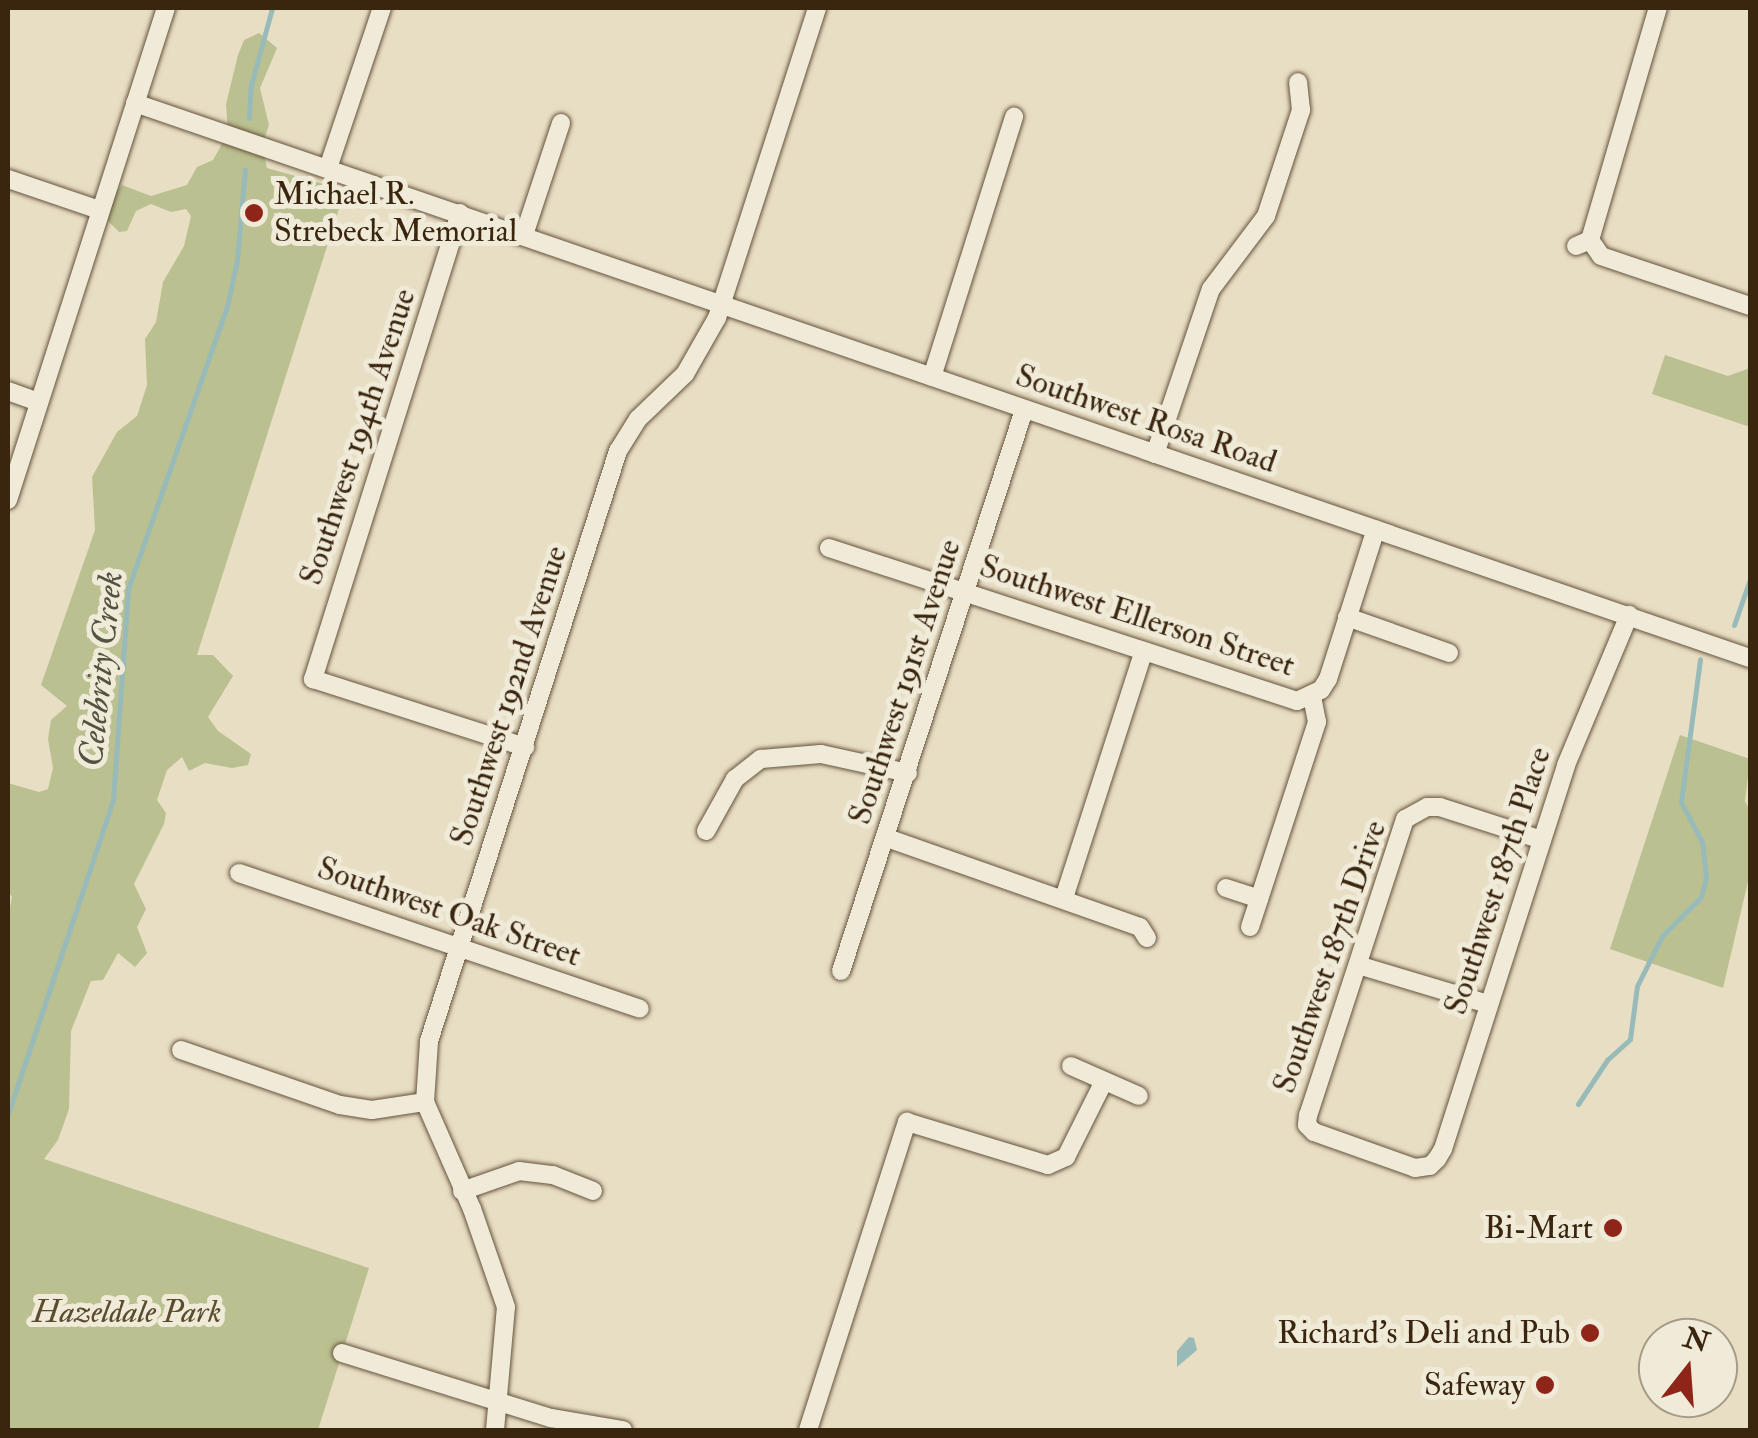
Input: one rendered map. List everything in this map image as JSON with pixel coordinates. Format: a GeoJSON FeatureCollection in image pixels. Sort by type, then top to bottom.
{"type":"FeatureCollection","features":[{"type":"Feature","properties":{"kind":"street"},"geometry":{"type":"LineString","coordinates":[[8,500],[166,8]]}},
{"type":"Feature","properties":{"kind":"street"},"geometry":{"type":"LineString","coordinates":[[328,168],[382,8]]}},
{"type":"Feature","properties":{"kind":"street","name":"Southwest 192nd Avenue"},"geometry":{"type":"LineString","coordinates":[[495,1430],[506,1307],[424,1102],[429,1042],[618,451],[638,418],[685,374],[700,353],[721,304],[817,8]]}},
{"type":"Feature","properties":{"kind":"street"},"geometry":{"type":"LineString","coordinates":[[1658,8],[1583,243],[1601,256],[1750,306]]}},
{"type":"Feature","properties":{"kind":"street"},"geometry":{"type":"LineString","coordinates":[[1155,454],[1211,289],[1266,216],[1301,110],[1298,82]]}},
{"type":"Feature","properties":{"kind":"street","name":"Southwest Rosa Road"},"geometry":{"type":"LineString","coordinates":[[135,103],[1750,658]]}},
{"type":"Feature","properties":{"kind":"street"},"geometry":{"type":"LineString","coordinates":[[932,377],[1014,117]]}},
{"type":"Feature","properties":{"kind":"street"},"geometry":{"type":"LineString","coordinates":[[524,235],[562,123]]}},
{"type":"Feature","properties":{"kind":"street"},"geometry":{"type":"LineString","coordinates":[[8,179],[99,210]]}},
{"type":"Feature","properties":{"kind":"street","name":"Southwest 194th Avenue"},"geometry":{"type":"LineString","coordinates":[[460,212],[312,679],[525,747]]}},
{"type":"Feature","properties":{"kind":"street"},"geometry":{"type":"LineString","coordinates":[[8,391],[39,402]]}},
{"type":"Feature","properties":{"kind":"street","name":"Southwest 191st Avenue"},"geometry":{"type":"LineString","coordinates":[[841,971],[888,838],[1024,410]]}},
{"type":"Feature","properties":{"kind":"street","name":"Southwest Ellerson Street"},"geometry":{"type":"LineString","coordinates":[[828,548],[1283,700],[1312,696],[1328,679],[1376,529]]}},
{"type":"Feature","properties":{"kind":"street","name":"Southwest 187th Place"},"geometry":{"type":"LineString","coordinates":[[1430,1166],[1443,1149],[1566,765],[1629,615]]}},
{"type":"Feature","properties":{"kind":"street"},"geometry":{"type":"LineString","coordinates":[[1347,618],[1449,653]]}},
{"type":"Feature","properties":{"kind":"street"},"geometry":{"type":"LineString","coordinates":[[1064,898],[1143,654]]}},
{"type":"Feature","properties":{"kind":"street"},"geometry":{"type":"LineString","coordinates":[[1250,927],[1316,722],[1312,696]]}},
{"type":"Feature","properties":{"kind":"street"},"geometry":{"type":"LineString","coordinates":[[706,831],[735,778],[761,759],[821,754],[908,773]]}},
{"type":"Feature","properties":{"kind":"street","name":"Southwest 187th Drive"},"geometry":{"type":"LineString","coordinates":[[1430,1166],[1415,1168],[1324,1139],[1307,1125],[1399,830],[1416,811],[1440,807],[1542,840]]}},
{"type":"Feature","properties":{"kind":"street"},"geometry":{"type":"LineString","coordinates":[[888,838],[1140,926],[1147,938]]}},
{"type":"Feature","properties":{"kind":"street","name":"Southwest Oak Street"},"geometry":{"type":"LineString","coordinates":[[239,873],[640,1009]]}},
{"type":"Feature","properties":{"kind":"street"},"geometry":{"type":"LineString","coordinates":[[1226,888],[1259,899]]}},
{"type":"Feature","properties":{"kind":"street"},"geometry":{"type":"LineString","coordinates":[[1358,965],[1488,1004]]}},
{"type":"Feature","properties":{"kind":"street"},"geometry":{"type":"LineString","coordinates":[[181,1050],[340,1105],[372,1110],[424,1102]]}},
{"type":"Feature","properties":{"kind":"street"},"geometry":{"type":"LineString","coordinates":[[1071,1066],[1139,1096]]}},
{"type":"Feature","properties":{"kind":"street"},"geometry":{"type":"LineString","coordinates":[[808,1430],[907,1122],[1048,1166],[1066,1157],[1104,1081]]}},
{"type":"Feature","properties":{"kind":"street"},"geometry":{"type":"LineString","coordinates":[[462,1191],[518,1171],[554,1175],[593,1190]]}},
{"type":"Feature","properties":{"kind":"street"},"geometry":{"type":"LineString","coordinates":[[342,1352],[552,1418],[623,1430]]}},
{"type":"Feature","properties":{"kind":"green space","name":"Hazeldale Park"},"geometry":{"type":"Polygon","coordinates":[[[259,33],[277,48],[260,88],[269,125],[262,145],[267,168],[345,190],[197,655],[213,655],[233,676],[208,717],[218,731],[251,754],[248,765],[232,768],[205,763],[189,771],[182,757],[167,770],[157,800],[166,813],[164,824],[134,884],[146,909],[137,927],[147,953],[135,967],[118,953],[103,980],[91,981],[71,1031],[69,1109],[58,1140],[44,1159],[369,1268],[318,1430],[8,1430],[8,919],[12,897],[8,891],[8,783],[39,792],[48,789],[53,768],[48,739],[51,720],[67,706],[41,685],[95,530],[92,477],[117,432],[137,416],[147,385],[145,339],[156,322],[163,282],[184,246],[191,216],[186,209],[171,212],[151,204],[136,211],[127,231],[119,232],[108,221],[110,201],[122,185],[151,196],[187,185],[197,167],[213,160],[228,133],[226,104],[238,55],[244,40],[259,33]]]}},
{"type":"Feature","properties":{"kind":"green space"},"geometry":{"type":"Polygon","coordinates":[[[1665,355],[1728,376],[1750,368],[1750,427],[1652,394],[1665,355]]]}},
{"type":"Feature","properties":{"kind":"green space"},"geometry":{"type":"Polygon","coordinates":[[[1680,735],[1750,759],[1745,801],[1750,811],[1750,873],[1723,988],[1610,949],[1680,735]]]}},
{"type":"Feature","properties":{"kind":"water"},"geometry":{"type":"Polygon","coordinates":[[[1189,1337],[1194,1338],[1197,1350],[1177,1367],[1177,1351],[1189,1337]]]}},
{"type":"Feature","properties":{"kind":"waterway","name":"Celebrity Creek"},"geometry":{"type":"LineString","coordinates":[[249,118],[251,85],[272,8]]}},
{"type":"Feature","properties":{"kind":"waterway","name":"Celebrity Creek"},"geometry":{"type":"LineString","coordinates":[[8,1114],[113,800],[128,589],[227,307],[237,260],[245,169]]}},
{"type":"Feature","properties":{"kind":"waterway"},"geometry":{"type":"LineString","coordinates":[[1734,625],[1750,579]]}},
{"type":"Feature","properties":{"kind":"waterway"},"geometry":{"type":"LineString","coordinates":[[1578,1104],[1607,1060],[1630,1039],[1637,986],[1662,936],[1701,897],[1706,878],[1702,842],[1681,802],[1700,659]]}},
{"type":"Feature","properties":{"kind":"place","name":"Michael R. Strebeck Memorial"},"geometry":{"type":"Point","coordinates":[254,213]}},
{"type":"Feature","properties":{"kind":"place","name":"Bi-Mart"},"geometry":{"type":"Point","coordinates":[1613,1228]}},
{"type":"Feature","properties":{"kind":"place","name":"Richard's Deli and Pub"},"geometry":{"type":"Point","coordinates":[1590,1333]}},
{"type":"Feature","properties":{"kind":"place","name":"Safeway"},"geometry":{"type":"Point","coordinates":[1545,1385]}}]}
